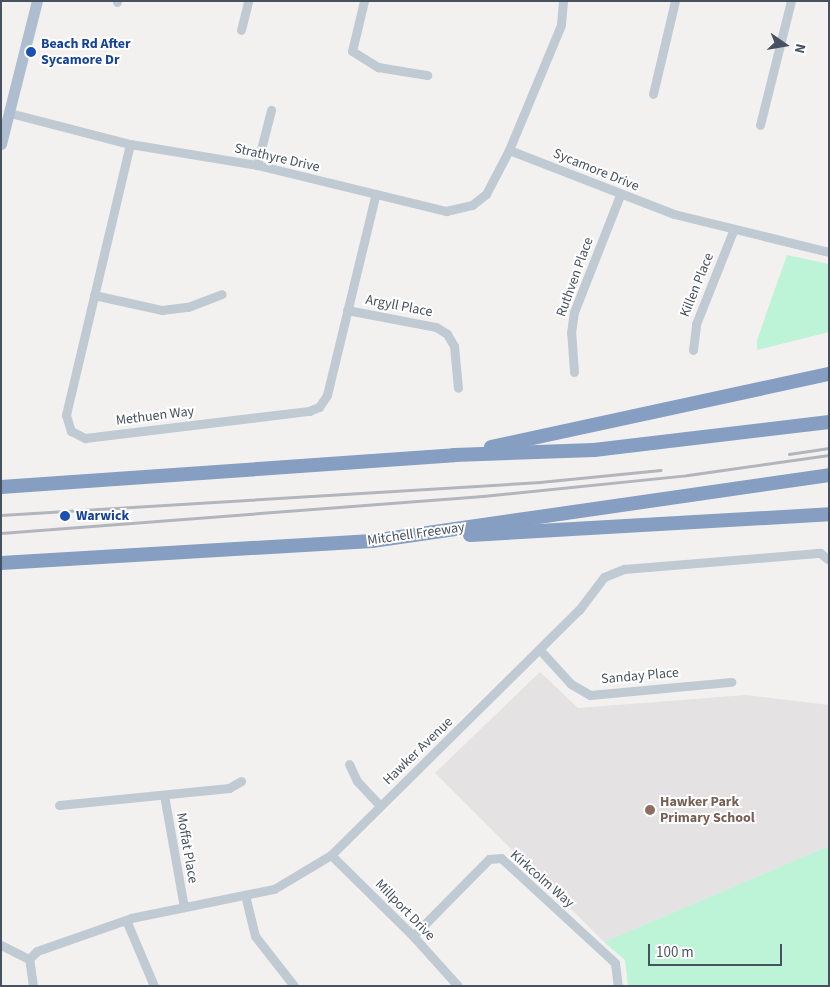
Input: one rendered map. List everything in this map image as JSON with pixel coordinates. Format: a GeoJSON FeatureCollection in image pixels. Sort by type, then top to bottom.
{"type":"FeatureCollection","features":[{"type":"Feature","properties":{"kind":"highway"},"geometry":{"type":"LineString","coordinates":[[454,454],[829,374]]}},
{"type":"Feature","properties":{"kind":"highway"},"geometry":{"type":"LineString","coordinates":[[1,487],[454,454],[594,450],[829,422]]}},
{"type":"Feature","properties":{"kind":"highway","name":"Mitchell Freeway"},"geometry":{"type":"LineString","coordinates":[[1,563],[372,541],[829,476]]}},
{"type":"Feature","properties":{"kind":"highway"},"geometry":{"type":"LineString","coordinates":[[372,541],[829,514]]}},
{"type":"Feature","properties":{"kind":"main road"},"geometry":{"type":"LineString","coordinates":[[1,144],[37,1]]}},
{"type":"Feature","properties":{"kind":"street"},"geometry":{"type":"LineString","coordinates":[[241,30],[248,1]]}},
{"type":"Feature","properties":{"kind":"street"},"geometry":{"type":"LineString","coordinates":[[364,1],[352,51],[378,67],[426,75]]}},
{"type":"Feature","properties":{"kind":"street"},"geometry":{"type":"LineString","coordinates":[[509,150],[561,24],[563,1]]}},
{"type":"Feature","properties":{"kind":"street"},"geometry":{"type":"LineString","coordinates":[[653,94],[675,1]]}},
{"type":"Feature","properties":{"kind":"street"},"geometry":{"type":"LineString","coordinates":[[760,126],[792,1]]}},
{"type":"Feature","properties":{"kind":"street"},"geometry":{"type":"LineString","coordinates":[[257,165],[270,110]]}},
{"type":"Feature","properties":{"kind":"street","name":"Strathyre Drive"},"geometry":{"type":"LineString","coordinates":[[10,113],[130,144],[257,165],[374,196],[437,210],[464,209],[486,194],[509,150]]}},
{"type":"Feature","properties":{"kind":"street","name":"Methuen Way"},"geometry":{"type":"LineString","coordinates":[[130,144],[66,418],[71,431],[85,438],[316,408],[327,395],[374,196]]}},
{"type":"Feature","properties":{"kind":"street","name":"Sycamore Drive"},"geometry":{"type":"LineString","coordinates":[[509,150],[620,195],[733,231],[829,252]]}},
{"type":"Feature","properties":{"kind":"street","name":"Ruthven Place"},"geometry":{"type":"LineString","coordinates":[[574,372],[571,333],[574,312],[620,195]]}},
{"type":"Feature","properties":{"kind":"street","name":"Killen Place"},"geometry":{"type":"LineString","coordinates":[[693,350],[696,324],[733,231]]}},
{"type":"Feature","properties":{"kind":"street"},"geometry":{"type":"LineString","coordinates":[[94,295],[162,310],[188,307],[222,294]]}},
{"type":"Feature","properties":{"kind":"street","name":"Argyll Place"},"geometry":{"type":"LineString","coordinates":[[347,310],[436,327],[447,334],[454,346],[458,388]]}},
{"type":"Feature","properties":{"kind":"street","name":"Hawker Avenue"},"geometry":{"type":"LineString","coordinates":[[29,959],[37,951],[126,920],[274,889],[331,855],[580,610],[604,577],[624,569],[820,553],[829,560]]}},
{"type":"Feature","properties":{"kind":"street","name":"Sanday Place"},"geometry":{"type":"LineString","coordinates":[[540,650],[571,684],[590,695],[731,682]]}},
{"type":"Feature","properties":{"kind":"street"},"geometry":{"type":"LineString","coordinates":[[350,764],[357,782],[380,806]]}},
{"type":"Feature","properties":{"kind":"street","name":"Moffat Place"},"geometry":{"type":"LineString","coordinates":[[59,805],[229,788],[241,781]]}},
{"type":"Feature","properties":{"kind":"street","name":"Moffat Place"},"geometry":{"type":"LineString","coordinates":[[164,794],[184,907]]}},
{"type":"Feature","properties":{"kind":"street","name":"Millport Drive"},"geometry":{"type":"LineString","coordinates":[[331,855],[413,936],[455,985]]}},
{"type":"Feature","properties":{"kind":"street","name":"Kirkcolm Way"},"geometry":{"type":"LineString","coordinates":[[413,936],[489,859],[501,858],[615,963],[618,986]]}},
{"type":"Feature","properties":{"kind":"street"},"geometry":{"type":"LineString","coordinates":[[245,895],[255,936],[294,986]]}},
{"type":"Feature","properties":{"kind":"street"},"geometry":{"type":"LineString","coordinates":[[126,920],[154,986]]}},
{"type":"Feature","properties":{"kind":"street"},"geometry":{"type":"LineString","coordinates":[[1,945],[29,959],[33,986]]}},
{"type":"Feature","properties":{"kind":"shaded area","name":"Hawker Park Primary School"},"geometry":{"type":"Polygon","coordinates":[[[540,672],[578,708],[746,695],[829,705],[829,846],[604,942],[435,773],[540,672]]]}},
{"type":"Feature","properties":{"kind":"green space"},"geometry":{"type":"Polygon","coordinates":[[[787,255],[829,264],[829,332],[757,350],[757,340],[787,255]]]}},
{"type":"Feature","properties":{"kind":"green space"},"geometry":{"type":"Polygon","coordinates":[[[829,846],[829,986],[628,986],[625,960],[604,942],[829,846]]]}},
{"type":"Feature","properties":{"kind":"railway"},"geometry":{"type":"LineString","coordinates":[[789,454],[829,448]]}},
{"type":"Feature","properties":{"kind":"railway"},"geometry":{"type":"LineString","coordinates":[[1,533],[483,496],[688,475],[829,455]]}},
{"type":"Feature","properties":{"kind":"railway"},"geometry":{"type":"LineString","coordinates":[[1,515],[540,482],[660,470]]}},
{"type":"Feature","properties":{"kind":"place","name":"Beach Rd After Sycamore Dr"},"geometry":{"type":"Point","coordinates":[31,52]}},
{"type":"Feature","properties":{"kind":"place","name":"Warwick"},"geometry":{"type":"Point","coordinates":[65,516]}},
{"type":"Feature","properties":{"kind":"place","name":"Hawker Park Primary School"},"geometry":{"type":"Point","coordinates":[650,810]}}]}
